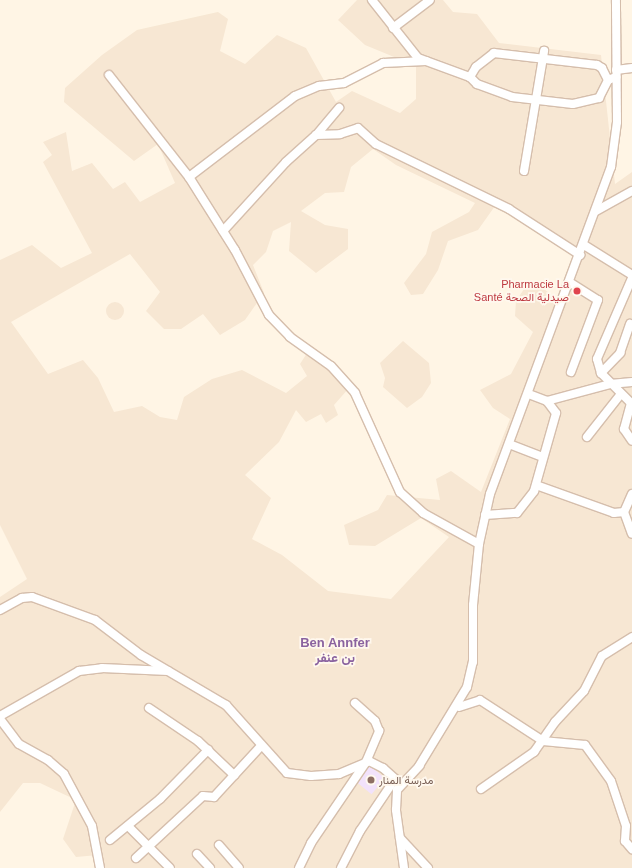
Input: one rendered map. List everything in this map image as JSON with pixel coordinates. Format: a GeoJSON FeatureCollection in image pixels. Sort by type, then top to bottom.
{"type":"FeatureCollection","features":[{"type":"Feature","properties":{"kind":"street"},"geometry":{"type":"LineString","coordinates":[[372,0],[414,53],[426,61],[470,77],[490,89],[536,102],[573,104],[594,100],[602,95],[613,76],[632,68]]}},
{"type":"Feature","properties":{"kind":"street"},"geometry":{"type":"LineString","coordinates":[[393,28],[430,0]]}},
{"type":"Feature","properties":{"kind":"street"},"geometry":{"type":"LineString","coordinates":[[341,868],[360,831],[398,781],[414,772],[457,708],[467,687],[473,662],[473,605],[479,544],[485,515],[509,444],[596,212],[615,146],[613,76],[616,0]]}},
{"type":"Feature","properties":{"kind":"street"},"geometry":{"type":"LineString","coordinates":[[524,171],[544,51]]}},
{"type":"Feature","properties":{"kind":"street"},"geometry":{"type":"LineString","coordinates":[[470,77],[492,53],[543,61],[600,66],[613,76]]}},
{"type":"Feature","properties":{"kind":"street"},"geometry":{"type":"LineString","coordinates":[[188,177],[295,96],[319,86],[344,83],[384,63],[426,61]]}},
{"type":"Feature","properties":{"kind":"street"},"geometry":{"type":"LineString","coordinates":[[109,75],[188,177],[223,231],[273,319],[290,337],[331,366],[355,393],[394,481],[406,498],[423,512],[479,544]]}},
{"type":"Feature","properties":{"kind":"street"},"geometry":{"type":"LineString","coordinates":[[223,231],[286,162],[318,133],[339,108]]}},
{"type":"Feature","properties":{"kind":"street"},"geometry":{"type":"LineString","coordinates":[[318,133],[340,134],[359,128],[376,144],[509,209],[580,255]]}},
{"type":"Feature","properties":{"kind":"street"},"geometry":{"type":"LineString","coordinates":[[596,212],[632,191]]}},
{"type":"Feature","properties":{"kind":"street"},"geometry":{"type":"LineString","coordinates":[[584,245],[632,276],[598,353],[597,366],[610,384],[631,404],[624,429],[632,441]]}},
{"type":"Feature","properties":{"kind":"street"},"geometry":{"type":"LineString","coordinates":[[570,282],[598,300],[571,372]]}},
{"type":"Feature","properties":{"kind":"street"},"geometry":{"type":"LineString","coordinates":[[602,373],[620,352],[630,324]]}},
{"type":"Feature","properties":{"kind":"street"},"geometry":{"type":"LineString","coordinates":[[547,401],[610,384],[632,382]]}},
{"type":"Feature","properties":{"kind":"street"},"geometry":{"type":"LineString","coordinates":[[485,515],[517,513],[536,485],[556,413],[547,401],[529,394]]}},
{"type":"Feature","properties":{"kind":"street"},"geometry":{"type":"LineString","coordinates":[[587,437],[620,395]]}},
{"type":"Feature","properties":{"kind":"street"},"geometry":{"type":"LineString","coordinates":[[509,444],[543,457]]}},
{"type":"Feature","properties":{"kind":"street"},"geometry":{"type":"LineString","coordinates":[[536,485],[614,513],[624,512]]}},
{"type":"Feature","properties":{"kind":"street"},"geometry":{"type":"LineString","coordinates":[[632,494],[624,512],[632,534]]}},
{"type":"Feature","properties":{"kind":"street"},"geometry":{"type":"LineString","coordinates":[[0,610],[27,596],[66,607],[95,620],[168,671],[226,705],[281,770],[293,775],[339,774],[366,762],[376,763],[398,781]]}},
{"type":"Feature","properties":{"kind":"street"},"geometry":{"type":"LineString","coordinates":[[481,789],[530,755],[584,691],[602,656],[632,637]]}},
{"type":"Feature","properties":{"kind":"street"},"geometry":{"type":"LineString","coordinates":[[0,716],[79,671],[102,668],[168,671]]}},
{"type":"Feature","properties":{"kind":"street"},"geometry":{"type":"LineString","coordinates":[[457,708],[475,700],[486,702],[542,741],[576,742],[589,748],[617,796],[626,826],[625,841],[632,849]]}},
{"type":"Feature","properties":{"kind":"street"},"geometry":{"type":"LineString","coordinates":[[299,868],[311,843],[366,762],[379,728],[375,721],[355,703]]}},
{"type":"Feature","properties":{"kind":"street"},"geometry":{"type":"LineString","coordinates":[[149,708],[208,750],[234,775]]}},
{"type":"Feature","properties":{"kind":"street"},"geometry":{"type":"LineString","coordinates":[[0,719],[19,744],[48,760],[64,774],[92,826],[100,868]]}},
{"type":"Feature","properties":{"kind":"street"},"geometry":{"type":"LineString","coordinates":[[136,858],[203,796],[214,797],[260,747]]}},
{"type":"Feature","properties":{"kind":"street"},"geometry":{"type":"LineString","coordinates":[[110,840],[128,826],[208,750]]}},
{"type":"Feature","properties":{"kind":"street"},"geometry":{"type":"LineString","coordinates":[[398,781],[396,800],[399,836],[404,868]]}},
{"type":"Feature","properties":{"kind":"street"},"geometry":{"type":"LineString","coordinates":[[128,826],[150,845],[170,868]]}},
{"type":"Feature","properties":{"kind":"street"},"geometry":{"type":"LineString","coordinates":[[399,836],[428,868]]}},
{"type":"Feature","properties":{"kind":"street"},"geometry":{"type":"LineString","coordinates":[[219,845],[239,868]]}},
{"type":"Feature","properties":{"kind":"street"},"geometry":{"type":"LineString","coordinates":[[197,854],[210,868]]}},
{"type":"Feature","properties":{"kind":"shaded area"},"geometry":{"type":"Polygon","coordinates":[[[357,0],[443,0],[453,12],[477,14],[499,43],[601,55],[615,184],[632,172],[632,868],[101,868],[98,855],[76,857],[63,839],[76,800],[40,783],[23,783],[0,812],[0,597],[27,579],[0,525],[0,260],[32,245],[61,268],[92,253],[43,162],[52,155],[43,142],[66,132],[72,171],[92,163],[113,189],[125,182],[140,202],[175,183],[158,144],[134,161],[64,102],[65,88],[102,55],[137,30],[218,12],[228,19],[220,51],[245,64],[277,35],[306,48],[336,102],[352,91],[400,113],[416,99],[416,66],[365,45],[338,20],[357,0]],[[373,149],[351,167],[344,192],[325,193],[301,211],[325,225],[348,229],[348,249],[316,273],[289,251],[291,222],[273,231],[266,252],[253,265],[264,293],[245,320],[220,335],[203,314],[181,329],[164,329],[146,311],[160,292],[130,254],[11,322],[48,374],[83,360],[98,378],[114,412],[142,406],[160,417],[177,420],[184,397],[212,379],[242,370],[286,393],[307,376],[300,364],[309,350],[349,388],[334,405],[338,415],[326,423],[321,414],[306,422],[296,410],[279,442],[245,475],[271,498],[252,539],[282,555],[328,591],[391,599],[449,537],[421,518],[375,546],[349,545],[344,525],[378,510],[387,495],[440,500],[436,479],[451,471],[481,492],[510,419],[493,408],[480,390],[511,374],[533,332],[515,316],[516,301],[528,283],[540,286],[558,300],[575,253],[495,206],[478,230],[448,241],[438,270],[423,294],[411,295],[404,283],[426,254],[432,232],[469,212],[475,203],[396,165],[373,149]]]}},
{"type":"Feature","properties":{"kind":"shaded area"},"geometry":{"type":"Polygon","coordinates":[[[111,302],[119,302],[124,307],[122,318],[119,320],[111,320],[106,315],[106,307],[111,302]]]}},
{"type":"Feature","properties":{"kind":"shaded area"},"geometry":{"type":"Polygon","coordinates":[[[403,341],[429,363],[431,383],[422,397],[407,408],[383,387],[385,378],[380,363],[403,341]]]}},
{"type":"Feature","properties":{"kind":"shaded area","name":"مدرسة المنار"},"geometry":{"type":"Polygon","coordinates":[[[370,766],[385,778],[372,794],[357,782],[370,766]]]}},
{"type":"Feature","properties":{"kind":"place","name":"Pharmacie La Santé صيدلية الصحة"},"geometry":{"type":"Point","coordinates":[577,291]}},
{"type":"Feature","properties":{"kind":"place","name":"مدرسة المنار"},"geometry":{"type":"Point","coordinates":[371,780]}},
{"type":"Feature","properties":{"kind":"district","name":"Ben Annfer بن عنفر"},"geometry":{"type":"Point","coordinates":[335,652]}}]}
